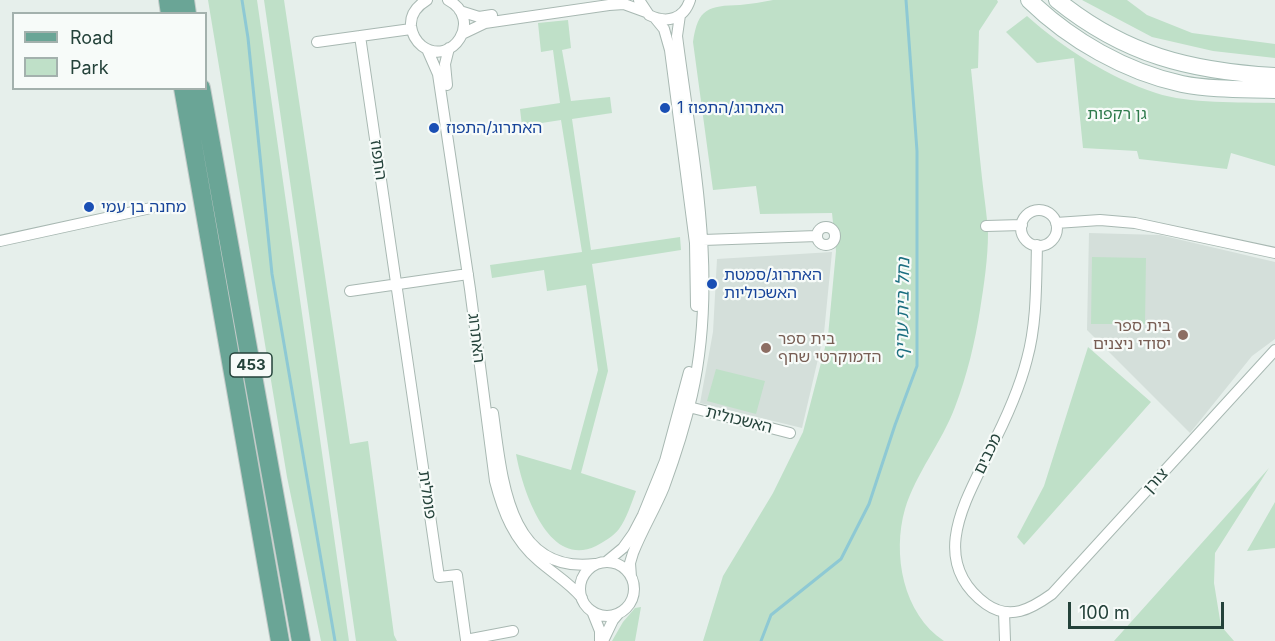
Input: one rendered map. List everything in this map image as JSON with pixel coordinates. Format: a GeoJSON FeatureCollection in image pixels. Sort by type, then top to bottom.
{"type":"FeatureCollection","features":[{"type":"Feature","properties":{"kind":"main road"},"geometry":{"type":"LineString","coordinates":[[1029,0],[1071,34],[1098,51],[1137,70],[1169,81],[1199,87],[1275,90]]}},
{"type":"Feature","properties":{"kind":"main road"},"geometry":{"type":"LineString","coordinates":[[1057,0],[1108,35],[1165,60],[1207,70],[1275,76]]}},
{"type":"Feature","properties":{"kind":"main road","name":"453"},"geometry":{"type":"LineString","coordinates":[[183,90],[280,641]]}},
{"type":"Feature","properties":{"kind":"main road","name":"453"},"geometry":{"type":"LineString","coordinates":[[201,90],[301,641]]}},
{"type":"Feature","properties":{"kind":"street"},"geometry":{"type":"LineString","coordinates":[[448,0],[460,11],[479,17],[603,0]]}},
{"type":"Feature","properties":{"kind":"street"},"geometry":{"type":"LineString","coordinates":[[602,641],[592,611],[582,598],[581,580],[587,570],[623,548],[643,515],[665,461],[687,381],[695,323],[697,286],[695,243],[668,38],[639,0]]}},
{"type":"Feature","properties":{"kind":"street"},"geometry":{"type":"LineString","coordinates":[[317,42],[411,29],[413,15],[423,1]]}},
{"type":"Feature","properties":{"kind":"street"},"geometry":{"type":"LineString","coordinates":[[602,641],[613,620],[631,598],[633,590],[630,563],[664,487],[689,407],[703,323],[705,275],[703,240],[677,36],[680,15],[691,1]]}},
{"type":"Feature","properties":{"kind":"street"},"geometry":{"type":"LineString","coordinates":[[462,34],[491,21],[609,5],[624,4],[667,20],[680,15]]}},
{"type":"Feature","properties":{"kind":"street"},"geometry":{"type":"LineString","coordinates":[[427,49],[438,51],[449,48],[459,40],[464,24],[460,11]]}},
{"type":"Feature","properties":{"kind":"street","name":"האתרוג"},"geometry":{"type":"LineString","coordinates":[[411,29],[417,41],[427,49],[438,74],[468,274],[495,481],[501,505],[521,543],[542,564],[568,582],[582,598]]}},
{"type":"Feature","properties":{"kind":"street","name":"התפוז"},"geometry":{"type":"LineString","coordinates":[[360,36],[397,284]]}},
{"type":"Feature","properties":{"kind":"street","name":"האתרוג"},"geometry":{"type":"LineString","coordinates":[[449,48],[445,72],[504,488],[520,528],[529,541],[545,556],[572,566],[601,563]]}},
{"type":"Feature","properties":{"kind":"street"},"geometry":{"type":"LineString","coordinates":[[0,241],[151,208]]}},
{"type":"Feature","properties":{"kind":"street"},"geometry":{"type":"LineString","coordinates":[[1038,210],[1051,215],[1056,223],[1056,232],[1049,242],[1037,245],[1025,239],[1022,234],[1022,225],[1027,215],[1038,210]]}},
{"type":"Feature","properties":{"kind":"street"},"geometry":{"type":"LineString","coordinates":[[1056,223],[1100,220],[1135,223],[1275,253]]}},
{"type":"Feature","properties":{"kind":"street"},"geometry":{"type":"LineString","coordinates":[[986,226],[1022,225]]}},
{"type":"Feature","properties":{"kind":"street"},"geometry":{"type":"LineString","coordinates":[[703,240],[817,236]]}},
{"type":"Feature","properties":{"kind":"street","name":"מכבים"},"geometry":{"type":"LineString","coordinates":[[1004,612],[994,609],[978,597],[962,577],[956,558],[955,539],[959,518],[1006,417],[1028,358],[1035,306],[1037,245]]}},
{"type":"Feature","properties":{"kind":"street"},"geometry":{"type":"LineString","coordinates":[[350,291],[468,274]]}},
{"type":"Feature","properties":{"kind":"street","name":"פומלית"},"geometry":{"type":"LineString","coordinates":[[397,284],[439,577],[457,575],[466,640],[513,631]]}},
{"type":"Feature","properties":{"kind":"street","name":"צורן"},"geometry":{"type":"LineString","coordinates":[[1004,612],[1019,612],[1033,608],[1052,594],[1275,350]]}},
{"type":"Feature","properties":{"kind":"street","name":"האשכולית"},"geometry":{"type":"LineString","coordinates":[[689,407],[790,433]]}},
{"type":"Feature","properties":{"kind":"street"},"geometry":{"type":"LineString","coordinates":[[601,563],[620,565],[630,577]]}},
{"type":"Feature","properties":{"kind":"street"},"geometry":{"type":"LineString","coordinates":[[592,611],[609,615],[621,611]]}},
{"type":"Feature","properties":{"kind":"street"},"geometry":{"type":"LineString","coordinates":[[1004,612],[1005,641]]}},
{"type":"Feature","properties":{"kind":"shaded area","name":"בית ספר יסודי ניצנים"},"geometry":{"type":"Polygon","coordinates":[[[1089,233],[1160,235],[1275,262],[1275,339],[1252,356],[1190,433],[1087,330],[1089,233]]]}},
{"type":"Feature","properties":{"kind":"shaded area","name":"בית ספר הדמוקרטי שחף"},"geometry":{"type":"Polygon","coordinates":[[[832,252],[824,333],[802,428],[700,403],[713,332],[717,259],[832,252]]]}},
{"type":"Feature","properties":{"kind":"green space"},"geometry":{"type":"Polygon","coordinates":[[[208,0],[257,0],[349,641],[321,641],[287,477],[208,0]]]}},
{"type":"Feature","properties":{"kind":"green space"},"geometry":{"type":"Polygon","coordinates":[[[264,0],[284,0],[350,444],[368,441],[394,635],[397,641],[356,641],[264,0]]]}},
{"type":"Feature","properties":{"kind":"green space"},"geometry":{"type":"Polygon","coordinates":[[[773,0],[997,0],[998,2],[979,31],[978,68],[971,69],[988,233],[978,322],[967,371],[955,407],[910,496],[901,526],[901,563],[910,599],[930,629],[944,641],[703,641],[723,576],[773,493],[803,432],[828,336],[836,251],[832,213],[760,214],[756,186],[713,190],[693,42],[695,31],[702,16],[712,8],[773,0]]]}},
{"type":"Feature","properties":{"kind":"green space"},"geometry":{"type":"Polygon","coordinates":[[[1082,0],[1127,0],[1147,15],[1192,33],[1275,44],[1275,58],[1213,51],[1152,37],[1082,0]]]}},
{"type":"Feature","properties":{"kind":"green space","name":"גן רקפות"},"geometry":{"type":"Polygon","coordinates":[[[1027,16],[1088,61],[1139,87],[1156,93],[1199,101],[1275,103],[1275,166],[1231,153],[1227,169],[1139,159],[1137,151],[1083,148],[1074,58],[1037,63],[1006,32],[1027,16]]]}},
{"type":"Feature","properties":{"kind":"green space"},"geometry":{"type":"Polygon","coordinates":[[[568,20],[571,48],[562,50],[571,101],[610,97],[612,113],[572,119],[591,250],[680,237],[681,250],[592,264],[608,371],[581,473],[636,491],[627,516],[617,532],[596,546],[579,550],[564,546],[551,536],[540,521],[524,486],[516,454],[571,470],[598,370],[586,285],[547,291],[544,270],[492,278],[490,265],[582,252],[561,120],[522,126],[520,109],[560,103],[553,50],[541,52],[538,23],[568,20]]]}},
{"type":"Feature","properties":{"kind":"green space"},"geometry":{"type":"Polygon","coordinates":[[[1092,257],[1146,258],[1145,324],[1091,324],[1092,257]]]}},
{"type":"Feature","properties":{"kind":"green space"},"geometry":{"type":"Polygon","coordinates":[[[1088,347],[1151,402],[1024,545],[1017,537],[1044,486],[1088,347]]]}},
{"type":"Feature","properties":{"kind":"green space"},"geometry":{"type":"Polygon","coordinates":[[[716,369],[765,381],[756,414],[707,401],[716,369]]]}},
{"type":"Feature","properties":{"kind":"green space"},"geometry":{"type":"Polygon","coordinates":[[[1269,468],[1215,553],[1214,583],[1221,626],[1234,641],[1114,641],[1269,468]]]}},
{"type":"Feature","properties":{"kind":"green space"},"geometry":{"type":"Polygon","coordinates":[[[1275,502],[1275,548],[1247,551],[1275,502]]]}},
{"type":"Feature","properties":{"kind":"green space"},"geometry":{"type":"Polygon","coordinates":[[[641,607],[635,641],[612,641],[623,622],[635,608],[641,607]]]}},
{"type":"Feature","properties":{"kind":"waterway"},"geometry":{"type":"LineString","coordinates":[[242,0],[248,38],[272,274],[335,641]]}},
{"type":"Feature","properties":{"kind":"waterway","name":"נחל בית עריף"},"geometry":{"type":"LineString","coordinates":[[761,641],[771,615],[841,559],[869,504],[917,366],[917,151],[906,0]]}},
{"type":"Feature","properties":{"kind":"place","name":"האתרוג/התפוז 1"},"geometry":{"type":"Point","coordinates":[665,108]}},
{"type":"Feature","properties":{"kind":"place","name":"האתרוג/התפוז"},"geometry":{"type":"Point","coordinates":[434,128]}},
{"type":"Feature","properties":{"kind":"place","name":"מחנה בן עמי"},"geometry":{"type":"Point","coordinates":[89,207]}},
{"type":"Feature","properties":{"kind":"place","name":"האתרוג/סמטת האשכוליות"},"geometry":{"type":"Point","coordinates":[712,284]}},
{"type":"Feature","properties":{"kind":"place","name":"בית ספר יסודי ניצנים"},"geometry":{"type":"Point","coordinates":[1183,335]}},
{"type":"Feature","properties":{"kind":"place","name":"בית ספר הדמוקרטי שחף"},"geometry":{"type":"Point","coordinates":[766,348]}}]}
